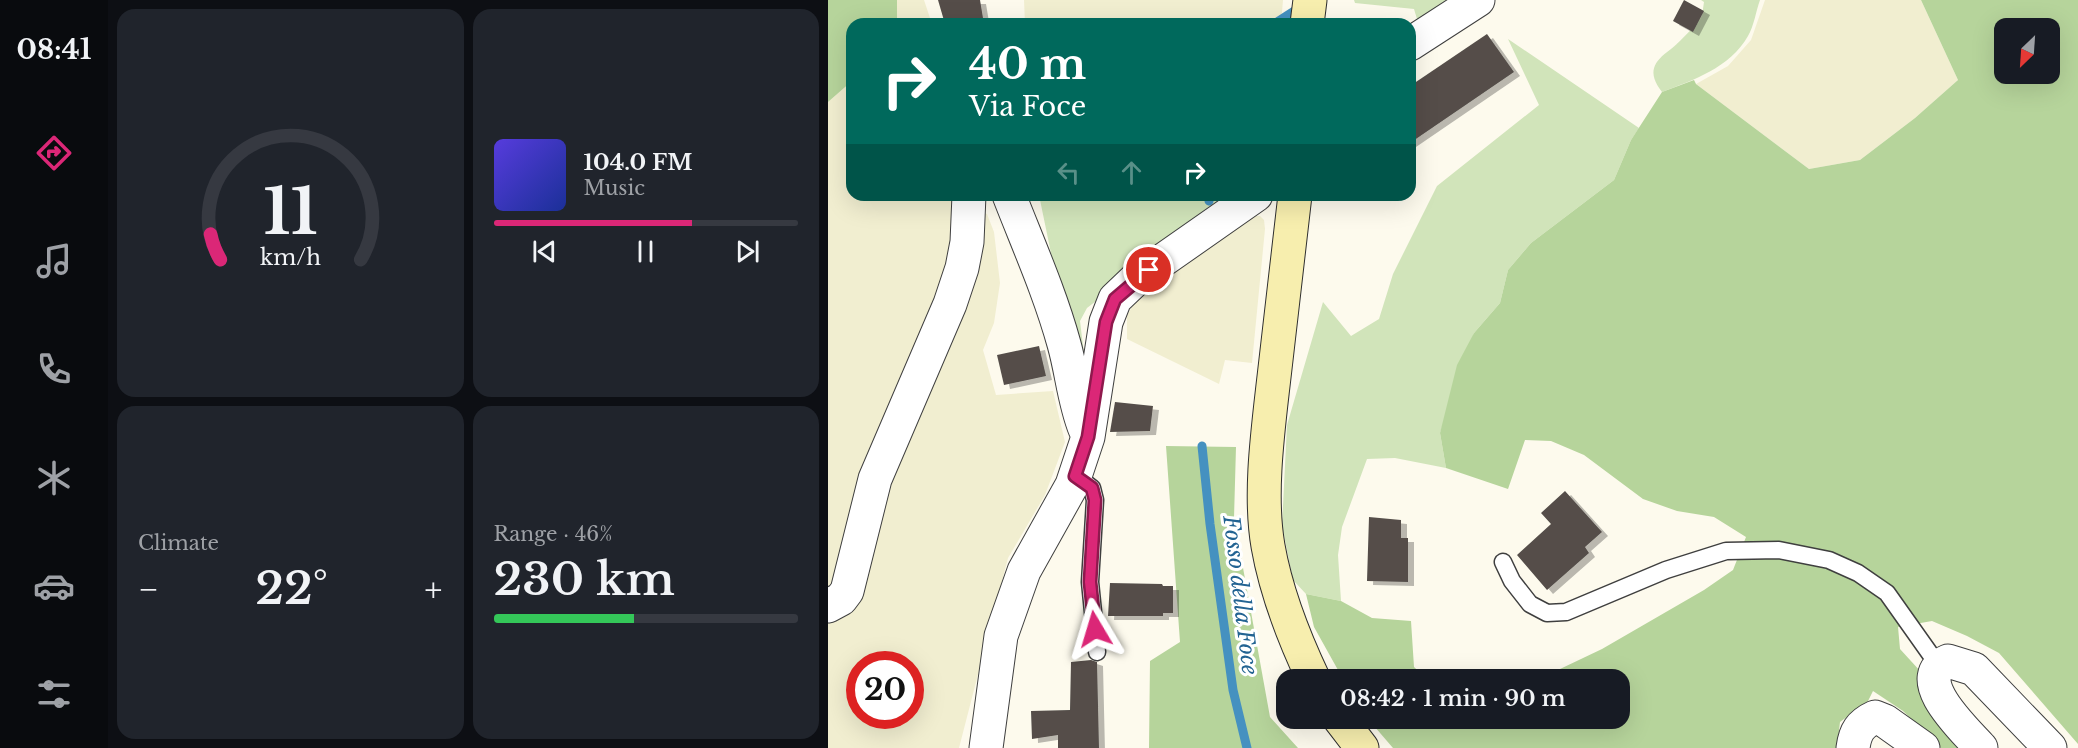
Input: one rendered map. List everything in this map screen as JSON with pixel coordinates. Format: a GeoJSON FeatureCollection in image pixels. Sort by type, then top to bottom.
{"type":"FeatureCollection","features":[{"type":"Feature","properties":{"kind":"main road"},"geometry":{"type":"LineString","coordinates":[[1308,18],[1310,0]]}},
{"type":"Feature","properties":{"kind":"main road"},"geometry":{"type":"LineString","coordinates":[[1294,201],[1264,479],[1268,545],[1275,576],[1297,645],[1309,669]]}},
{"type":"Feature","properties":{"kind":"main road"},"geometry":{"type":"LineString","coordinates":[[1347,729],[1362,748]]}},
{"type":"Feature","properties":{"kind":"street"},"geometry":{"type":"LineString","coordinates":[[1416,40],[1478,0]]}},
{"type":"Feature","properties":{"kind":"street"},"geometry":{"type":"LineString","coordinates":[[828,606],[841,599],[847,591],[875,479],[950,304],[962,268],[967,242],[969,201]]}},
{"type":"Feature","properties":{"kind":"street"},"geometry":{"type":"LineString","coordinates":[[1011,201],[1049,296],[1064,345],[1077,411],[1088,437]]}},
{"type":"Feature","properties":{"kind":"street"},"geometry":{"type":"LineString","coordinates":[[986,748],[1001,636],[1024,571],[1072,485],[1088,437],[1106,322],[1115,299],[1136,279],[1247,201]]}},
{"type":"Feature","properties":{"kind":"street"},"geometry":{"type":"LineString","coordinates":[[1981,748],[1945,706],[1934,687],[1933,673],[1938,665],[1948,661],[1974,669],[2050,748]]}},
{"type":"Feature","properties":{"kind":"street"},"geometry":{"type":"LineString","coordinates":[[1852,748],[1858,728],[1875,717],[1885,721],[1923,748]]}},
{"type":"Feature","properties":{"kind":"lane"},"geometry":{"type":"LineString","coordinates":[[1075,476],[1092,488],[1095,500],[1090,582],[1097,652]]}},
{"type":"Feature","properties":{"kind":"lane"},"geometry":{"type":"LineString","coordinates":[[1503,562],[1512,581],[1530,604],[1547,613],[1566,612],[1666,570],[1726,551],[1779,550],[1828,560],[1858,573],[1887,593],[1938,665]]}},
{"type":"Feature","properties":{"kind":"shaded area"},"geometry":{"type":"Polygon","coordinates":[[[897,0],[924,0],[930,18],[897,18],[897,0]]]}},
{"type":"Feature","properties":{"kind":"shaded area"},"geometry":{"type":"Polygon","coordinates":[[[1024,0],[1283,0],[1282,18],[1025,18],[1024,0]]]}},
{"type":"Feature","properties":{"kind":"shaded area"},"geometry":{"type":"Polygon","coordinates":[[[1765,0],[1921,0],[1958,80],[1915,118],[1860,160],[1809,169],[1696,84],[1728,66],[1751,40],[1765,0]]]}},
{"type":"Feature","properties":{"kind":"shaded area"},"geometry":{"type":"Polygon","coordinates":[[[846,86],[846,201],[956,201],[987,214],[994,232],[1000,283],[994,323],[983,350],[996,395],[1053,391],[1065,442],[1045,495],[1008,558],[959,748],[828,748],[828,102],[846,86]]]}},
{"type":"Feature","properties":{"kind":"shaded area"},"geometry":{"type":"Polygon","coordinates":[[[1252,216],[1260,216],[1264,220],[1265,229],[1252,363],[1225,360],[1219,384],[1127,339],[1127,315],[1137,299],[1252,216]]]}},
{"type":"Feature","properties":{"kind":"green space"},"geometry":{"type":"Polygon","coordinates":[[[828,0],[897,0],[897,18],[846,18],[846,86],[828,102],[828,0]]]}},
{"type":"Feature","properties":{"kind":"green space"},"geometry":{"type":"Polygon","coordinates":[[[1354,0],[1465,0],[1423,25],[1417,19],[1414,9],[1355,3],[1354,0]]]}},
{"type":"Feature","properties":{"kind":"green space"},"geometry":{"type":"Polygon","coordinates":[[[1701,0],[1760,0],[1750,32],[1731,57],[1710,72],[1662,92],[1655,79],[1656,63],[1683,38],[1701,17],[1704,2],[1701,0]]]}},
{"type":"Feature","properties":{"kind":"green space"},"geometry":{"type":"Polygon","coordinates":[[[1921,0],[2078,0],[2078,744],[1999,653],[1932,621],[1898,627],[1900,649],[1921,672],[1975,748],[1941,748],[1903,711],[1873,691],[1868,701],[1840,722],[1837,748],[1393,748],[1377,729],[1630,729],[1630,669],[1560,669],[1602,649],[1704,590],[1733,570],[1746,537],[1714,517],[1677,511],[1643,499],[1584,455],[1551,441],[1525,440],[1508,489],[1446,468],[1440,433],[1457,365],[1474,333],[1500,303],[1508,270],[1531,243],[1614,180],[1631,140],[1662,92],[1694,80],[1696,84],[1809,169],[1860,160],[1915,118],[1958,80],[1921,0]]]}},
{"type":"Feature","properties":{"kind":"green space"},"geometry":{"type":"Polygon","coordinates":[[[1508,39],[1639,128],[1631,140],[1614,180],[1531,243],[1508,270],[1500,303],[1474,333],[1440,433],[1446,468],[1395,458],[1367,459],[1342,527],[1338,555],[1341,601],[1306,594],[1293,580],[1282,526],[1287,425],[1323,302],[1351,336],[1379,319],[1393,274],[1437,186],[1539,105],[1508,39]]]}},
{"type":"Feature","properties":{"kind":"green space"},"geometry":{"type":"Polygon","coordinates":[[[1040,201],[1225,201],[1087,308],[1080,321],[1087,379],[1078,384],[1040,201]]]}},
{"type":"Feature","properties":{"kind":"green space"},"geometry":{"type":"Polygon","coordinates":[[[1166,446],[1236,447],[1234,518],[1270,717],[1276,724],[1276,729],[1281,729],[1298,748],[1149,748],[1150,661],[1180,642],[1166,446]]]}},
{"type":"Feature","properties":{"kind":"green space"},"geometry":{"type":"Polygon","coordinates":[[[1306,594],[1341,601],[1372,618],[1411,621],[1414,667],[1416,669],[1337,669],[1314,627],[1306,594]]]}},
{"type":"Feature","properties":{"kind":"building"},"geometry":{"type":"Polygon","coordinates":[[[938,0],[980,0],[983,18],[943,18],[938,0]]]}},
{"type":"Feature","properties":{"kind":"building"},"geometry":{"type":"Polygon","coordinates":[[[1684,0],[1704,11],[1693,32],[1673,21],[1684,0]]]}},
{"type":"Feature","properties":{"kind":"building"},"geometry":{"type":"Polygon","coordinates":[[[1487,34],[1514,72],[1416,139],[1416,82],[1487,34]]]}},
{"type":"Feature","properties":{"kind":"building"},"geometry":{"type":"Polygon","coordinates":[[[1039,346],[1046,376],[1004,385],[997,355],[1039,346]]]}},
{"type":"Feature","properties":{"kind":"building"},"geometry":{"type":"Polygon","coordinates":[[[1115,402],[1153,406],[1150,431],[1110,432],[1115,402]]]}},
{"type":"Feature","properties":{"kind":"building"},"geometry":{"type":"Polygon","coordinates":[[[1565,491],[1602,532],[1585,547],[1589,553],[1547,590],[1517,555],[1551,524],[1541,513],[1565,491]]]}},
{"type":"Feature","properties":{"kind":"building"},"geometry":{"type":"Polygon","coordinates":[[[1369,517],[1401,520],[1401,538],[1408,538],[1408,582],[1367,581],[1369,517]]]}},
{"type":"Feature","properties":{"kind":"building"},"geometry":{"type":"Polygon","coordinates":[[[1110,583],[1173,586],[1173,613],[1163,613],[1163,616],[1108,616],[1110,583]]]}},
{"type":"Feature","properties":{"kind":"building"},"geometry":{"type":"Polygon","coordinates":[[[1091,660],[1097,662],[1099,748],[1058,748],[1058,735],[1032,739],[1031,711],[1070,710],[1071,662],[1091,660]]]}},
{"type":"Feature","properties":{"kind":"waterway","name":"Fosso della Foce"},"geometry":{"type":"LineString","coordinates":[[1283,18],[1302,6]]}},
{"type":"Feature","properties":{"kind":"waterway","name":"Fosso della Foce"},"geometry":{"type":"LineString","coordinates":[[1202,446],[1210,524],[1233,690],[1247,748]]}},
{"type":"Feature","properties":{"kind":"route"},"geometry":{"type":"LineString","coordinates":[[1095,629],[1090,582],[1095,500],[1092,488],[1075,476],[1088,437],[1106,322],[1115,299],[1149,270]]}}]}
